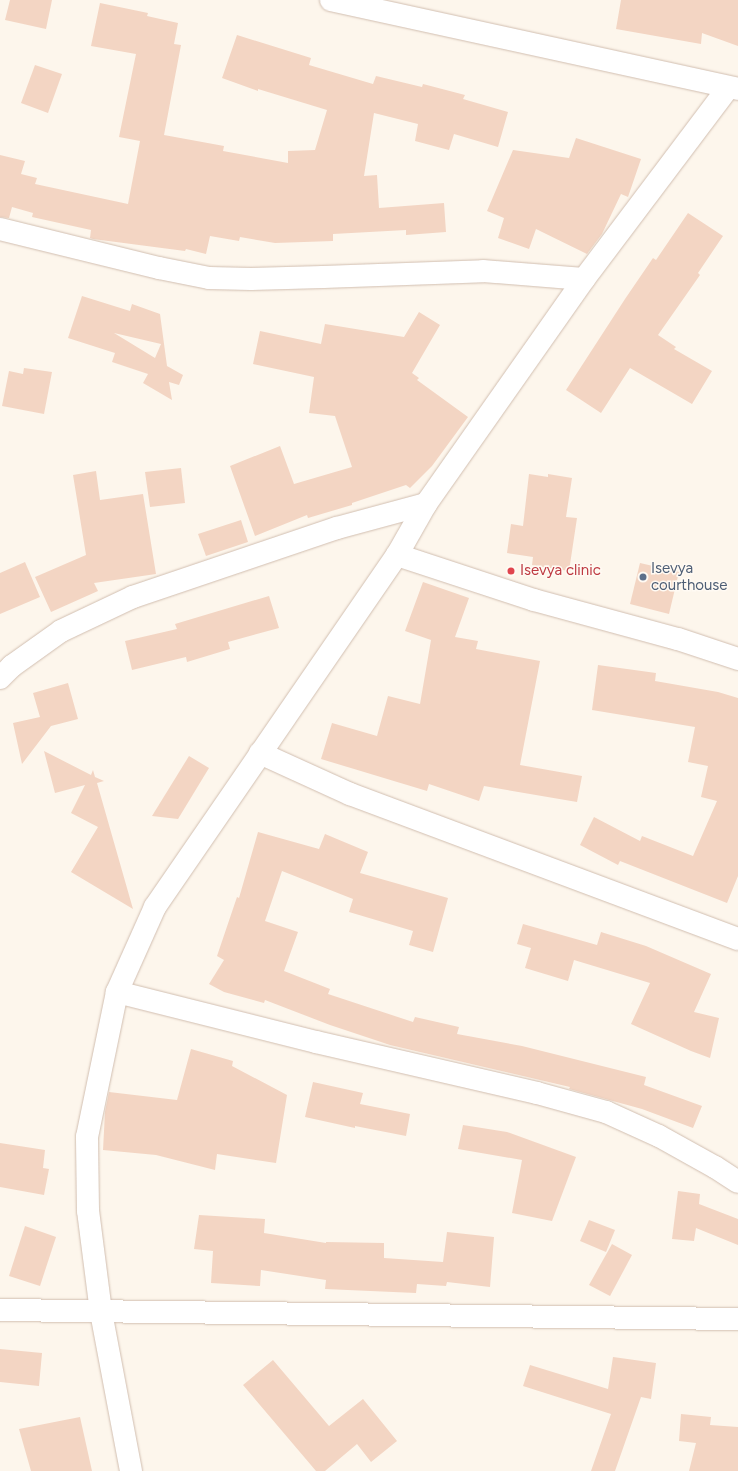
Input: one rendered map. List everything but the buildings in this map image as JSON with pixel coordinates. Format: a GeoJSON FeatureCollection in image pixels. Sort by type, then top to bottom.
{"type":"FeatureCollection","features":[{"type":"Feature","properties":{"kind":"street"},"geometry":{"type":"LineString","coordinates":[[131,1471],[101,1312],[88,1211],[87,1136],[117,992],[155,907],[397,554],[426,504],[584,279],[733,89],[331,0]]}},
{"type":"Feature","properties":{"kind":"street"},"geometry":{"type":"LineString","coordinates":[[0,229],[160,268],[209,278],[316,278],[483,271],[584,279]]}},
{"type":"Feature","properties":{"kind":"street"},"geometry":{"type":"LineString","coordinates":[[0,678],[12,666],[61,631],[133,597],[337,528],[426,504]]}},
{"type":"Feature","properties":{"kind":"street"},"geometry":{"type":"LineString","coordinates":[[397,554],[534,600],[678,639],[738,659]]}},
{"type":"Feature","properties":{"kind":"street"},"geometry":{"type":"LineString","coordinates":[[260,753],[350,794],[738,939]]}},
{"type":"Feature","properties":{"kind":"street"},"geometry":{"type":"LineString","coordinates":[[117,992],[316,1042],[537,1093],[606,1112],[659,1136],[715,1167],[738,1182]]}},
{"type":"Feature","properties":{"kind":"street"},"geometry":{"type":"LineString","coordinates":[[0,1310],[738,1319]]}},
{"type":"Feature","properties":{"kind":"place","name":"Isevya clinic"},"geometry":{"type":"Point","coordinates":[511,571]}},
{"type":"Feature","properties":{"kind":"place","name":"Isevya courthouse"},"geometry":{"type":"Point","coordinates":[643,577]}}]}
